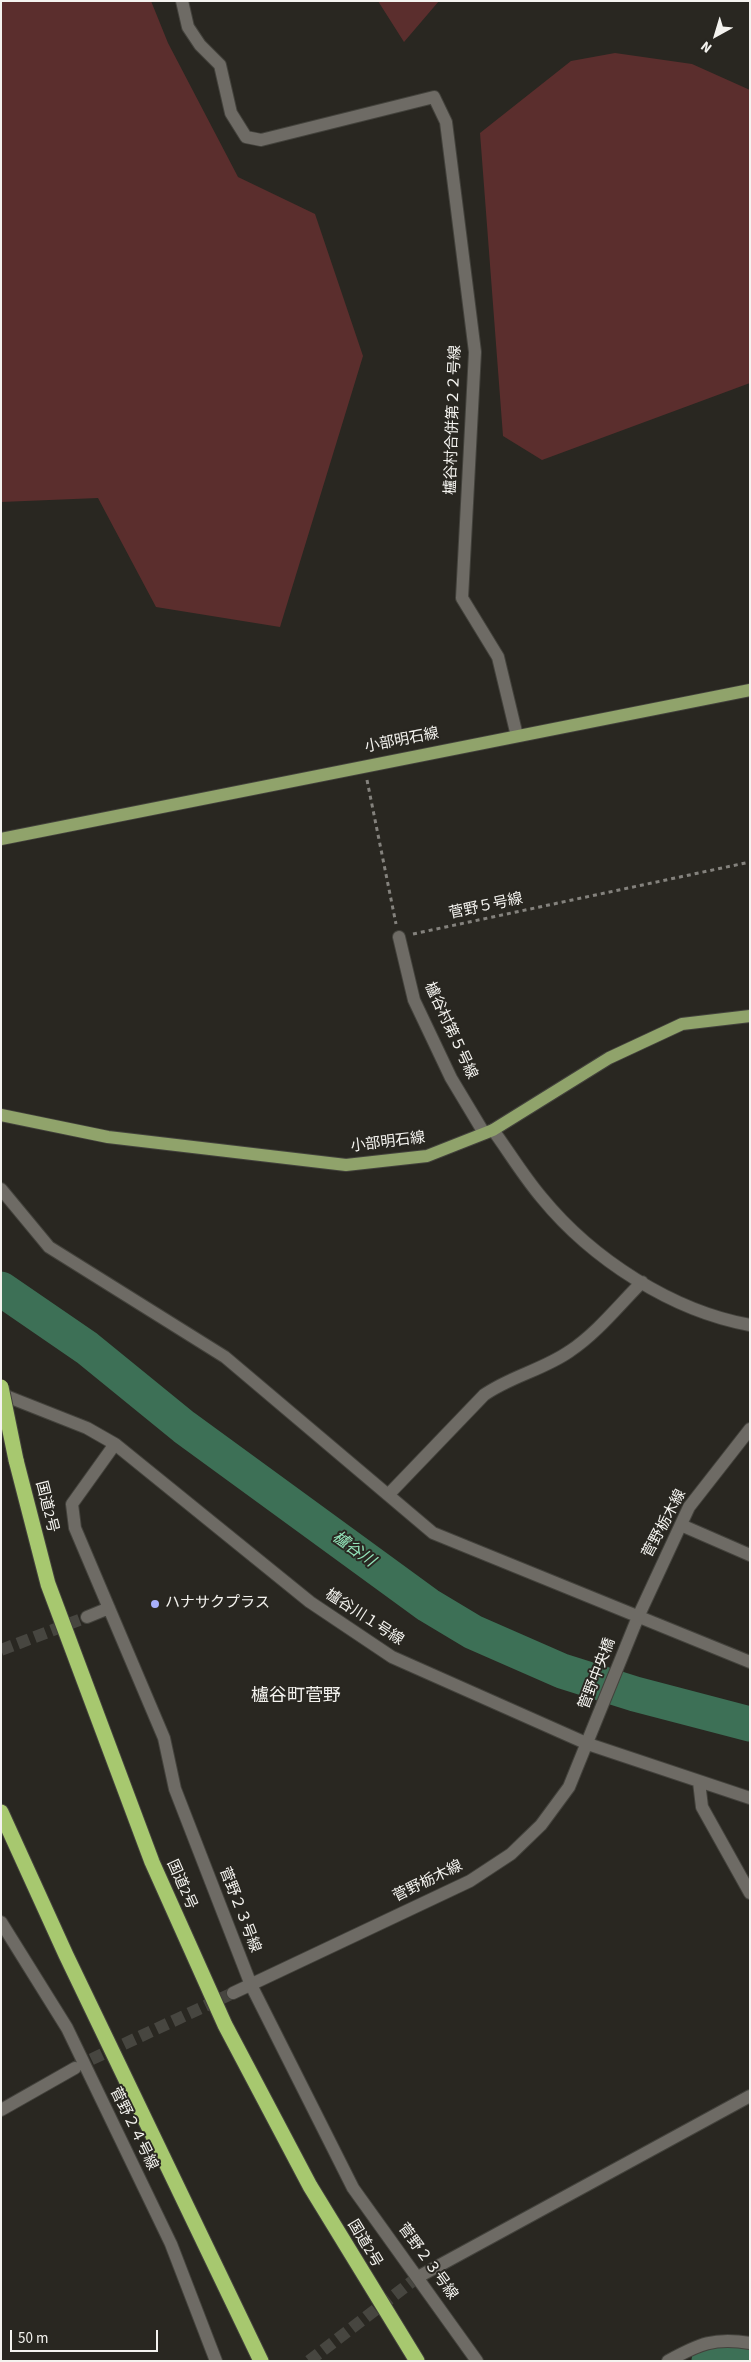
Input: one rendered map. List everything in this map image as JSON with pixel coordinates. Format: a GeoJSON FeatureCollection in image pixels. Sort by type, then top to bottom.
{"type":"FeatureCollection","features":[{"type":"Feature","properties":{"kind":"highway","name":"国道2号"},"geometry":{"type":"LineString","coordinates":[[1,1387],[16,1460],[48,1584],[152,1862],[225,2025],[310,2186],[417,2361]]}},
{"type":"Feature","properties":{"kind":"highway"},"geometry":{"type":"LineString","coordinates":[[1,1812],[66,1954],[260,2361]]}},
{"type":"Feature","properties":{"kind":"main road","name":"小部明石線"},"geometry":{"type":"LineString","coordinates":[[1,838],[750,690]]}},
{"type":"Feature","properties":{"kind":"main road","name":"小部明石線"},"geometry":{"type":"LineString","coordinates":[[1,1115],[108,1137],[346,1165],[427,1156],[489,1132],[609,1058],[682,1024],[750,1016]]}},
{"type":"Feature","properties":{"kind":"street","name":"櫨谷村合併第２２号線"},"geometry":{"type":"LineString","coordinates":[[182,1],[188,27],[200,45],[220,65],[231,113],[246,137],[261,140],[434,97],[446,122],[474,352],[462,598],[498,656],[517,736]]}},
{"type":"Feature","properties":{"kind":"street","name":"櫨谷村第５号線"},"geometry":{"type":"LineString","coordinates":[[399,937],[414,1000],[451,1078],[489,1132],[542,1199],[596,1252],[642,1282],[669,1298],[727,1321],[750,1325]]}},
{"type":"Feature","properties":{"kind":"street"},"geometry":{"type":"LineString","coordinates":[[1,1189],[49,1247],[224,1357],[433,1533],[750,1662]]}},
{"type":"Feature","properties":{"kind":"street"},"geometry":{"type":"LineString","coordinates":[[388,1495],[484,1395],[500,1384],[569,1352],[588,1338],[642,1282]]}},
{"type":"Feature","properties":{"kind":"street","name":"櫨谷川１号線"},"geometry":{"type":"LineString","coordinates":[[1,1394],[87,1428],[116,1444],[310,1602],[392,1657],[588,1744],[750,1798]]}},
{"type":"Feature","properties":{"kind":"street","name":"菅野栃木線"},"geometry":{"type":"LineString","coordinates":[[638,1617],[689,1507],[750,1429]]}},
{"type":"Feature","properties":{"kind":"street","name":"菅野２３号線"},"geometry":{"type":"LineString","coordinates":[[116,1444],[72,1504],[75,1528],[164,1738],[175,1789],[251,1985],[353,2188],[476,2361]]}},
{"type":"Feature","properties":{"kind":"street"},"geometry":{"type":"LineString","coordinates":[[680,1525],[750,1555]]}},
{"type":"Feature","properties":{"kind":"street"},"geometry":{"type":"LineString","coordinates":[[87,1618],[108,1608]]}},
{"type":"Feature","properties":{"kind":"street","name":"管野中央橋"},"geometry":{"type":"LineString","coordinates":[[588,1744],[638,1617]]}},
{"type":"Feature","properties":{"kind":"street","name":"菅野栃木線"},"geometry":{"type":"LineString","coordinates":[[233,1993],[470,1881],[511,1854],[541,1825],[569,1786],[588,1744]]}},
{"type":"Feature","properties":{"kind":"street"},"geometry":{"type":"LineString","coordinates":[[699,1782],[702,1807],[750,1893]]}},
{"type":"Feature","properties":{"kind":"street","name":"菅野２４号線"},"geometry":{"type":"LineString","coordinates":[[1,1922],[67,2028],[171,2244],[216,2361]]}},
{"type":"Feature","properties":{"kind":"street"},"geometry":{"type":"LineString","coordinates":[[1,2110],[75,2068]]}},
{"type":"Feature","properties":{"kind":"street"},"geometry":{"type":"LineString","coordinates":[[418,2277],[750,2096]]}},
{"type":"Feature","properties":{"kind":"street"},"geometry":{"type":"LineString","coordinates":[[668,2361],[696,2345],[727,2339],[750,2343]]}},
{"type":"Feature","properties":{"kind":"path"},"geometry":{"type":"LineString","coordinates":[[364,765],[399,937]]}},
{"type":"Feature","properties":{"kind":"path","name":"菅野５号線"},"geometry":{"type":"LineString","coordinates":[[399,937],[750,862]]}},
{"type":"Feature","properties":{"kind":"shaded area"},"geometry":{"type":"Polygon","coordinates":[[[1,1],[151,1],[168,43],[238,177],[315,214],[363,356],[280,627],[156,607],[98,498],[1,502],[1,1]]]}},
{"type":"Feature","properties":{"kind":"shaded area"},"geometry":{"type":"Polygon","coordinates":[[[378,1],[439,1],[404,42],[378,1]]]}},
{"type":"Feature","properties":{"kind":"shaded area"},"geometry":{"type":"Polygon","coordinates":[[[615,53],[692,64],[750,90],[750,383],[542,460],[503,436],[480,133],[571,61],[615,53]]]}},
{"type":"Feature","properties":{"kind":"waterway","name":"櫨谷川"},"geometry":{"type":"LineString","coordinates":[[1,1289],[87,1348],[184,1427],[428,1605],[473,1632],[562,1671],[635,1694],[750,1724]]}},
{"type":"Feature","properties":{"kind":"waterway"},"geometry":{"type":"LineString","coordinates":[[709,2361],[723,2357],[746,2361]]}},
{"type":"Feature","properties":{"kind":"tunnel"},"geometry":{"type":"LineString","coordinates":[[1,1650],[87,1617]]}},
{"type":"Feature","properties":{"kind":"tunnel"},"geometry":{"type":"LineString","coordinates":[[75,2067],[233,1993]]}},
{"type":"Feature","properties":{"kind":"tunnel"},"geometry":{"type":"LineString","coordinates":[[309,2361],[418,2277]]}},
{"type":"Feature","properties":{"kind":"place","name":"ハナサクプラス"},"geometry":{"type":"Point","coordinates":[155,1604]}},
{"type":"Feature","properties":{"kind":"district","name":"櫨谷町菅野"},"geometry":{"type":"Point","coordinates":[296,1697]}}]}
